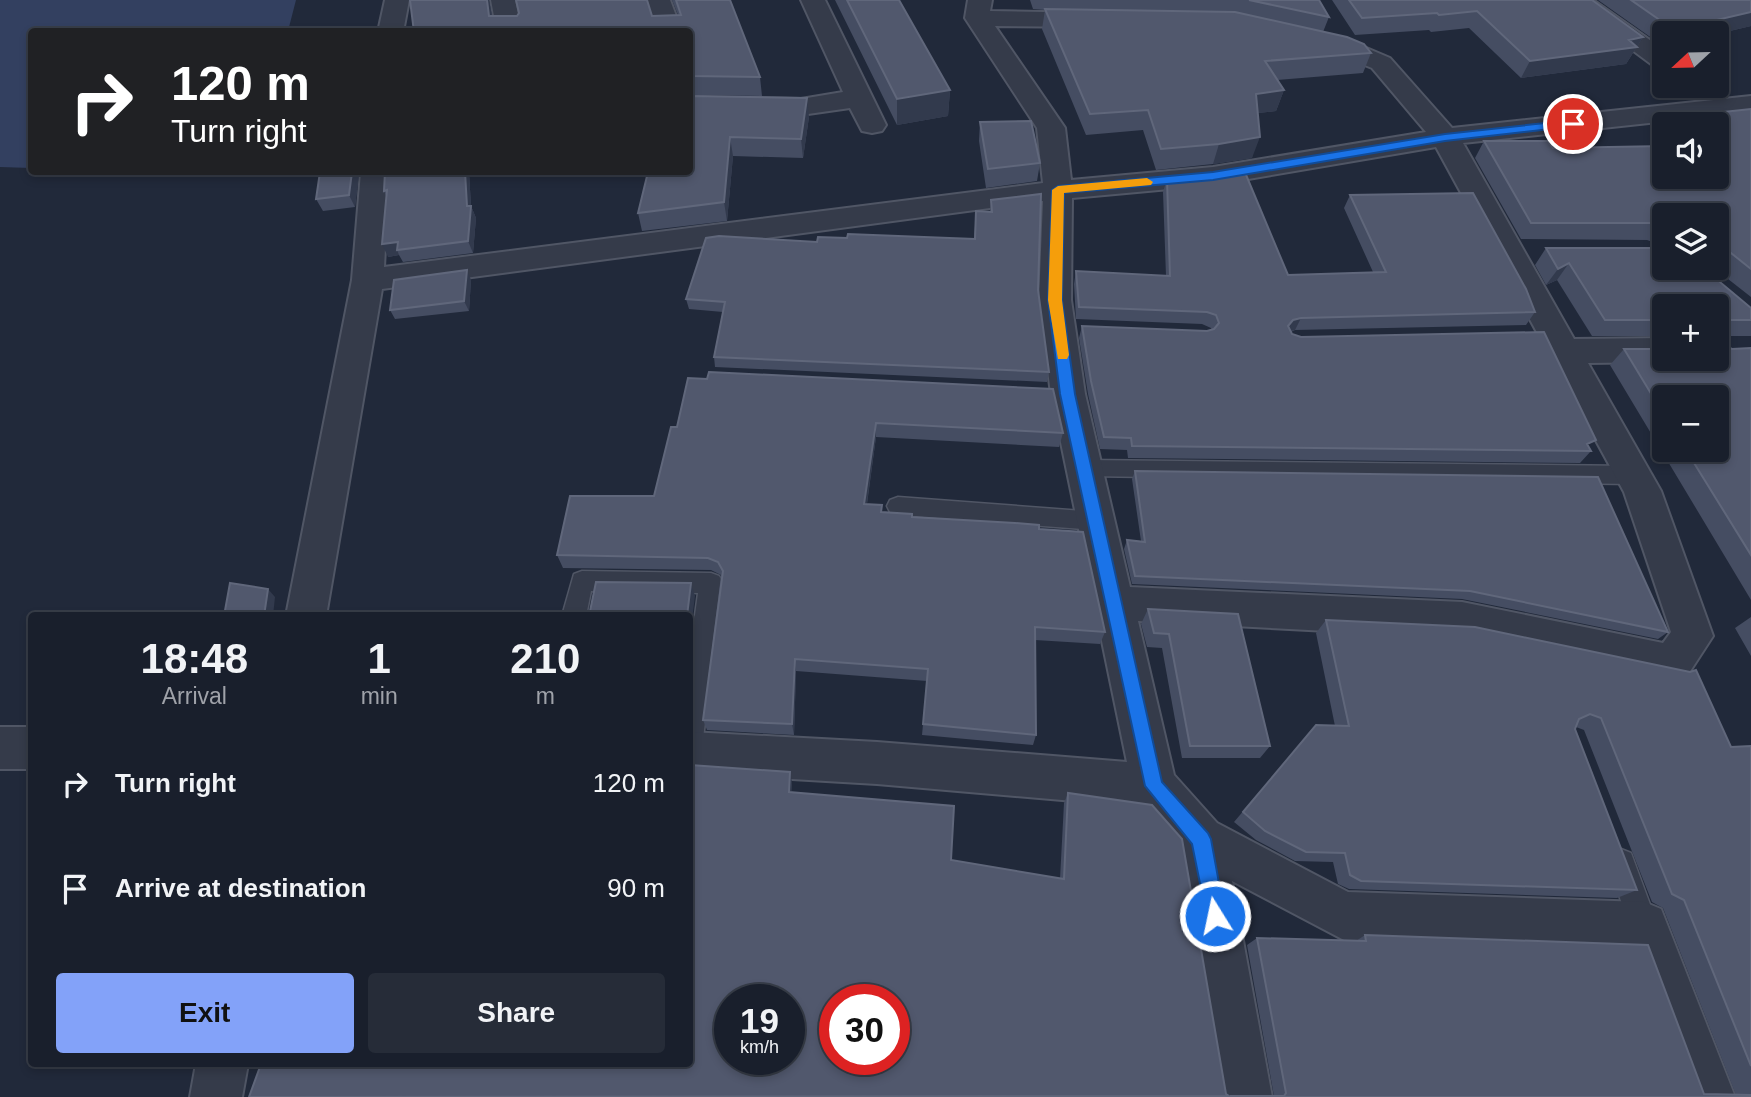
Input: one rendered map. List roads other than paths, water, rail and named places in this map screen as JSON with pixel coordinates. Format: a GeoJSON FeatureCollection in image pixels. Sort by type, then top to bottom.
{"type":"FeatureCollection","features":[{"type":"Feature","properties":{"kind":"street"},"geometry":{"type":"LineString","coordinates":[[391,28],[397,0]]}},
{"type":"Feature","properties":{"kind":"street"},"geometry":{"type":"LineString","coordinates":[[503,0],[509,28]]}},
{"type":"Feature","properties":{"kind":"street"},"geometry":{"type":"LineString","coordinates":[[658,0],[668,28]]}},
{"type":"Feature","properties":{"kind":"street"},"geometry":{"type":"LineString","coordinates":[[813,0],[872,125]]}},
{"type":"Feature","properties":{"kind":"street"},"geometry":{"type":"LineString","coordinates":[[1582,3],[1613,0]]}},
{"type":"Feature","properties":{"kind":"street"},"geometry":{"type":"LineString","coordinates":[[1582,3],[1652,53]]}},
{"type":"Feature","properties":{"kind":"street"},"geometry":{"type":"LineString","coordinates":[[979,9],[1117,21]]}},
{"type":"Feature","properties":{"kind":"street"},"geometry":{"type":"LineString","coordinates":[[979,9],[1051,128],[1058,190],[1055,300],[1072,328],[1061,394],[1085,468],[1154,786],[1201,839],[1344,916],[1644,926],[1709,1097]]}},
{"type":"Feature","properties":{"kind":"street"},"geometry":{"type":"LineString","coordinates":[[1330,20],[1348,49]]}},
{"type":"Feature","properties":{"kind":"street"},"geometry":{"type":"LineString","coordinates":[[1115,604],[1462,620],[1672,663],[1693,636],[1642,491],[1548,340],[1523,252],[1445,137],[1381,63],[1348,49],[1296,38]]}},
{"type":"Feature","properties":{"kind":"street"},"geometry":{"type":"LineString","coordinates":[[693,97],[801,107],[860,98]]}},
{"type":"Feature","properties":{"kind":"street"},"geometry":{"type":"LineString","coordinates":[[368,279],[1058,190],[1213,176],[1445,137],[1739,105],[1751,123]]}},
{"type":"Feature","properties":{"kind":"street"},"geometry":{"type":"LineString","coordinates":[[307,612],[368,279],[375,175]]}},
{"type":"Feature","properties":{"kind":"street"},"geometry":{"type":"LineString","coordinates":[[1548,340],[1652,349]]}},
{"type":"Feature","properties":{"kind":"street"},"geometry":{"type":"LineString","coordinates":[[0,748],[28,748]]}},
{"type":"Feature","properties":{"kind":"street"},"geometry":{"type":"LineString","coordinates":[[693,753],[877,763],[1154,786]]}},
{"type":"Feature","properties":{"kind":"street"},"geometry":{"type":"LineString","coordinates":[[1201,839],[1246,1097]]}},
{"type":"Feature","properties":{"kind":"street"},"geometry":{"type":"LineString","coordinates":[[216,1097],[221,1067]]}},
{"type":"Feature","properties":{"kind":"lane"},"geometry":{"type":"LineString","coordinates":[[1085,468],[1633,475]]}},
{"type":"Feature","properties":{"kind":"lane"},"geometry":{"type":"LineString","coordinates":[[898,506],[1096,521]]}},
{"type":"Feature","properties":{"kind":"lane"},"geometry":{"type":"LineString","coordinates":[[575,612],[582,581],[712,583],[693,717]]}},
{"type":"Feature","properties":{"kind":"lane"},"geometry":{"type":"LineString","coordinates":[[1612,839],[1644,926]]}},
{"type":"Feature","properties":{"kind":"water"},"geometry":{"type":"Polygon","coordinates":[[[0,0],[296,0],[289,28],[28,28],[28,168],[0,167],[0,0]]]}}]}
